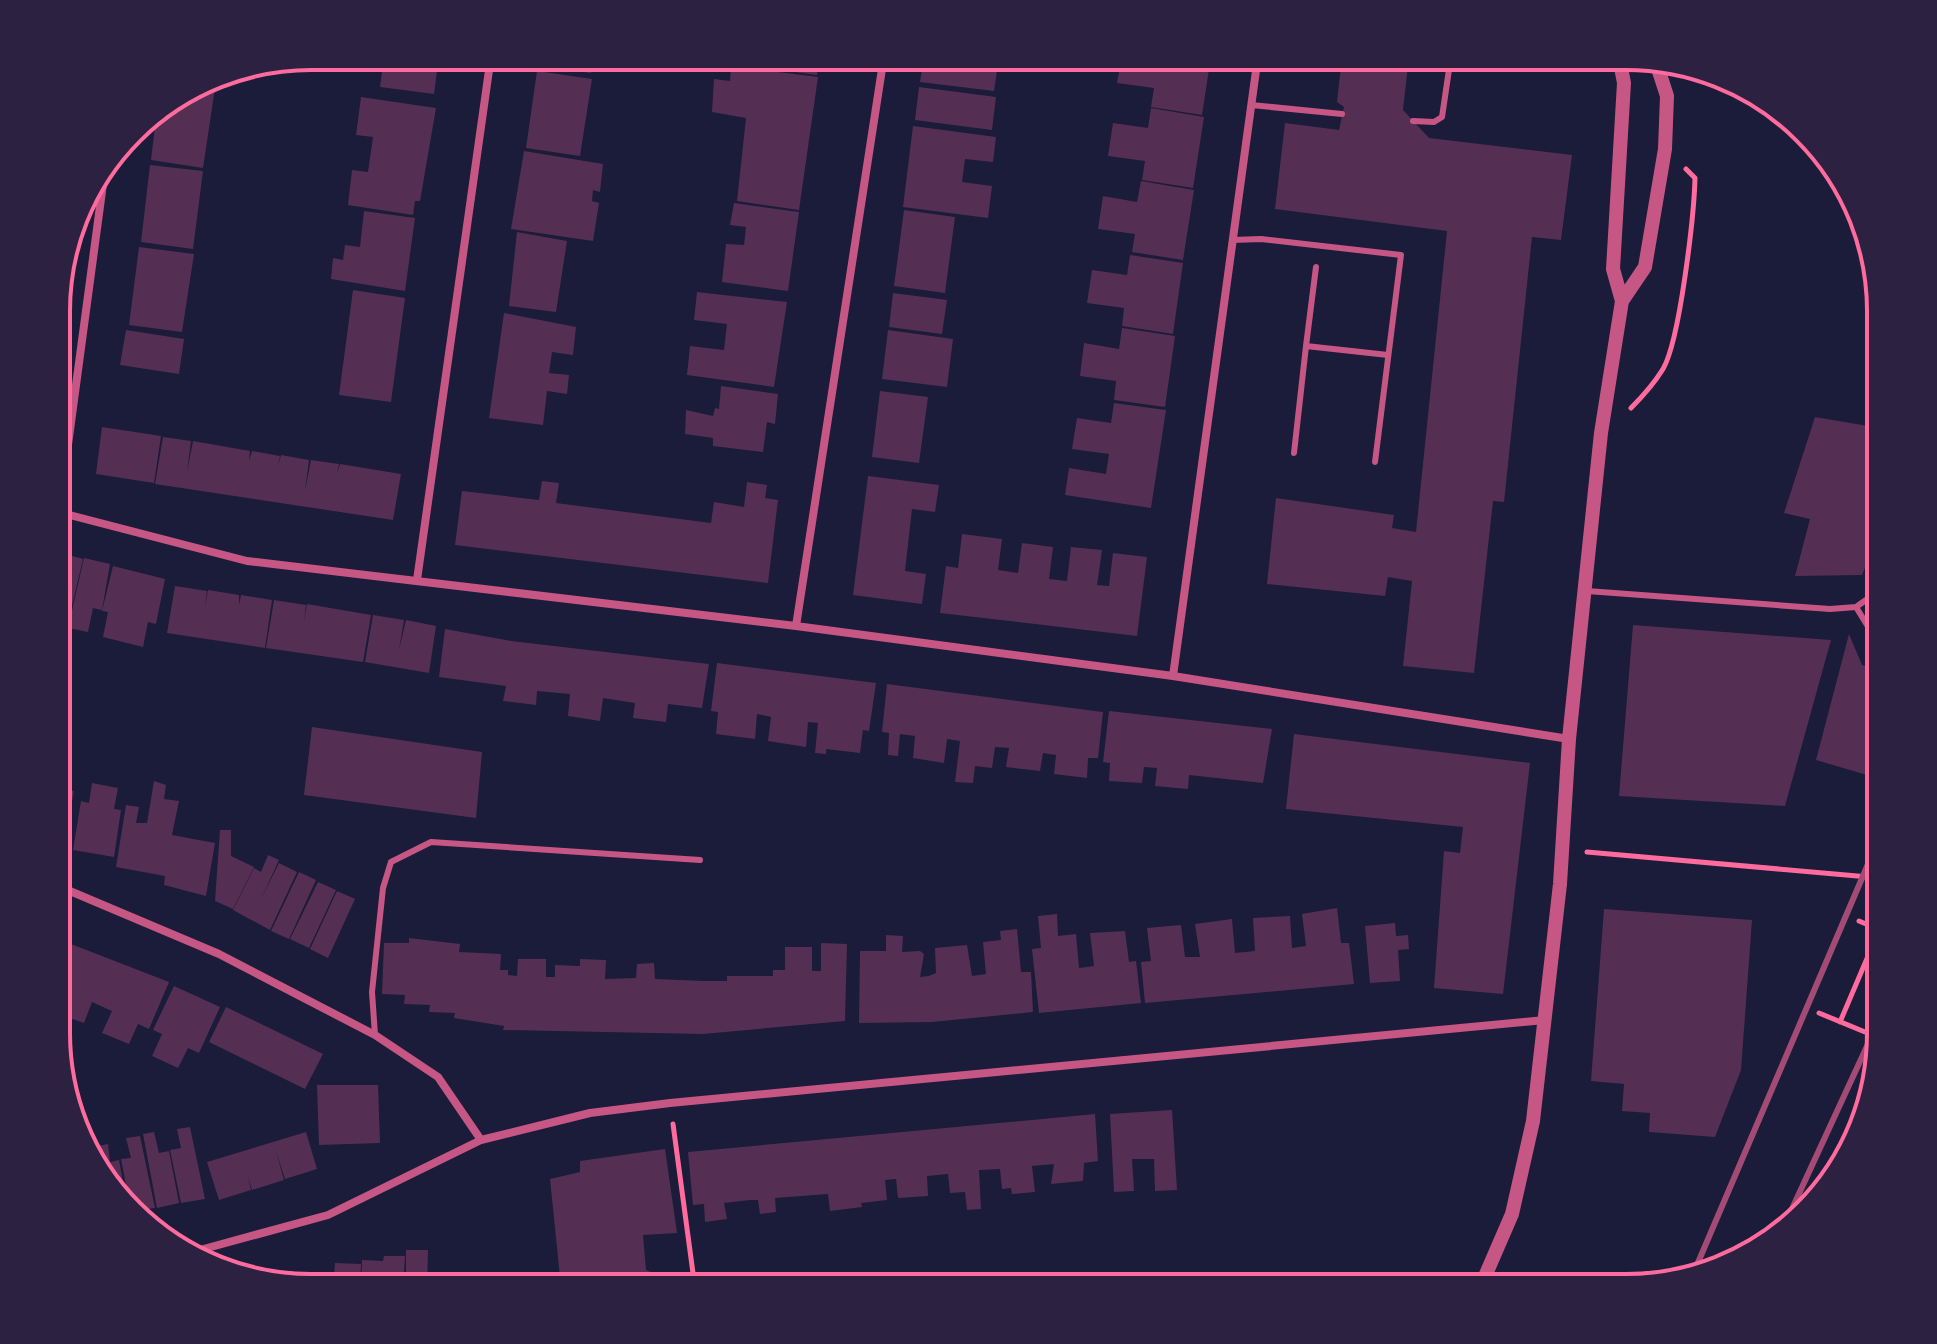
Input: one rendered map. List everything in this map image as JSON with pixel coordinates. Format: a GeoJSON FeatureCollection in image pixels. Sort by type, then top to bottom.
{"type":"FeatureCollection","features":[{"type":"Feature","properties":{"kind":"street"},"geometry":{"type":"LineString","coordinates":[[417,580],[489,71]]}},
{"type":"Feature","properties":{"kind":"street"},"geometry":{"type":"LineString","coordinates":[[796,626],[882,71]]}},
{"type":"Feature","properties":{"kind":"street"},"geometry":{"type":"LineString","coordinates":[[1173,676],[1256,71]]}},
{"type":"Feature","properties":{"kind":"street"},"geometry":{"type":"LineString","coordinates":[[1486,1274],[1512,1214],[1533,1121],[1545,1020],[1560,884],[1583,590],[1601,433],[1622,301],[1613,269],[1624,83],[1622,71]]}},
{"type":"Feature","properties":{"kind":"street"},"geometry":{"type":"LineString","coordinates":[[1622,301],[1645,267],[1665,149],[1667,96],[1660,73]]}},
{"type":"Feature","properties":{"kind":"street"},"geometry":{"type":"LineString","coordinates":[[70,423],[102,190]]}},
{"type":"Feature","properties":{"kind":"street"},"geometry":{"type":"LineString","coordinates":[[70,515],[247,561],[796,626],[1173,676],[1569,739]]}},
{"type":"Feature","properties":{"kind":"street"},"geometry":{"type":"LineString","coordinates":[[71,891],[219,954],[375,1035],[438,1077],[481,1140]]}},
{"type":"Feature","properties":{"kind":"street"},"geometry":{"type":"LineString","coordinates":[[204,1249],[328,1215],[481,1140],[590,1113],[1545,1020]]}},
{"type":"Feature","properties":{"kind":"lane"},"geometry":{"type":"LineString","coordinates":[[1413,121],[1434,122],[1442,117],[1449,71]]}},
{"type":"Feature","properties":{"kind":"lane"},"geometry":{"type":"LineString","coordinates":[[1251,105],[1342,114]]}},
{"type":"Feature","properties":{"kind":"lane"},"geometry":{"type":"LineString","coordinates":[[1232,240],[1261,239],[1401,255],[1375,462]]}},
{"type":"Feature","properties":{"kind":"lane"},"geometry":{"type":"LineString","coordinates":[[1294,453],[1316,267]]}},
{"type":"Feature","properties":{"kind":"lane"},"geometry":{"type":"LineString","coordinates":[[1306,346],[1388,355]]}},
{"type":"Feature","properties":{"kind":"lane"},"geometry":{"type":"LineString","coordinates":[[1583,590],[1830,609],[1856,607],[1866,600]]}},
{"type":"Feature","properties":{"kind":"lane"},"geometry":{"type":"LineString","coordinates":[[1856,607],[1866,623]]}},
{"type":"Feature","properties":{"kind":"lane"},"geometry":{"type":"LineString","coordinates":[[375,1035],[372,992],[383,888],[391,862],[412,849],[431,842],[700,860]]}},
{"type":"Feature","properties":{"kind":"path"},"geometry":{"type":"LineString","coordinates":[[1601,433],[1634,406],[1664,367],[1674,324],[1694,215],[1695,178],[1665,149]]}},
{"type":"Feature","properties":{"kind":"path"},"geometry":{"type":"LineString","coordinates":[[1609,854],[1822,871],[1838,877],[1866,878]]}},
{"type":"Feature","properties":{"kind":"path"},"geometry":{"type":"LineString","coordinates":[[1859,921],[1866,924]]}},
{"type":"Feature","properties":{"kind":"path"},"geometry":{"type":"LineString","coordinates":[[1840,1022],[1866,962]]}},
{"type":"Feature","properties":{"kind":"path"},"geometry":{"type":"LineString","coordinates":[[1819,1013],[1865,1032]]}},
{"type":"Feature","properties":{"kind":"path"},"geometry":{"type":"LineString","coordinates":[[670,1103],[693,1273]]}},
{"type":"Feature","properties":{"kind":"building"},"geometry":{"type":"Polygon","coordinates":[[[382,71],[437,71],[434,94],[380,87],[382,71]]]}},
{"type":"Feature","properties":{"kind":"building"},"geometry":{"type":"Polygon","coordinates":[[[537,71],[592,79],[580,156],[526,148],[537,71]]]}},
{"type":"Feature","properties":{"kind":"building"},"geometry":{"type":"Polygon","coordinates":[[[731,71],[771,71],[818,77],[799,210],[737,201],[746,118],[712,112],[714,79],[730,81],[731,71]]]}},
{"type":"Feature","properties":{"kind":"building"},"geometry":{"type":"Polygon","coordinates":[[[788,71],[817,71],[817,75],[788,71]]]}},
{"type":"Feature","properties":{"kind":"building"},"geometry":{"type":"Polygon","coordinates":[[[922,71],[997,71],[994,91],[920,82],[922,71]]]}},
{"type":"Feature","properties":{"kind":"building"},"geometry":{"type":"Polygon","coordinates":[[[1119,71],[1209,71],[1202,115],[1151,107],[1154,88],[1117,83],[1119,71]]]}},
{"type":"Feature","properties":{"kind":"building"},"geometry":{"type":"Polygon","coordinates":[[[1340,71],[1407,71],[1403,110],[1429,138],[1572,155],[1561,240],[1532,237],[1504,502],[1493,501],[1474,673],[1403,666],[1412,581],[1388,577],[1385,596],[1267,584],[1276,498],[1394,515],[1392,528],[1416,532],[1447,231],[1275,209],[1285,123],[1339,130],[1344,107],[1337,102],[1340,71]]]}},
{"type":"Feature","properties":{"kind":"building"},"geometry":{"type":"Polygon","coordinates":[[[919,87],[996,97],[992,130],[915,120],[919,87]]]}},
{"type":"Feature","properties":{"kind":"building"},"geometry":{"type":"Polygon","coordinates":[[[215,90],[203,168],[151,160],[155,128],[190,102],[215,90]]]}},
{"type":"Feature","properties":{"kind":"building"},"geometry":{"type":"Polygon","coordinates":[[[361,97],[436,108],[420,201],[415,201],[413,215],[348,205],[352,170],[368,172],[373,137],[356,135],[361,97]]]}},
{"type":"Feature","properties":{"kind":"building"},"geometry":{"type":"Polygon","coordinates":[[[1151,108],[1204,117],[1193,188],[1142,180],[1145,161],[1108,156],[1113,123],[1148,128],[1151,108]]]}},
{"type":"Feature","properties":{"kind":"building"},"geometry":{"type":"Polygon","coordinates":[[[913,126],[996,137],[993,162],[965,159],[962,182],[992,186],[988,218],[903,207],[913,126]]]}},
{"type":"Feature","properties":{"kind":"building"},"geometry":{"type":"Polygon","coordinates":[[[524,151],[603,164],[600,192],[593,190],[592,201],[599,203],[593,241],[511,229],[524,151]]]}},
{"type":"Feature","properties":{"kind":"building"},"geometry":{"type":"Polygon","coordinates":[[[150,165],[203,171],[193,249],[141,242],[150,165]]]}},
{"type":"Feature","properties":{"kind":"building"},"geometry":{"type":"Polygon","coordinates":[[[1141,181],[1194,190],[1183,260],[1132,252],[1135,234],[1098,229],[1103,196],[1137,202],[1141,181]]]}},
{"type":"Feature","properties":{"kind":"building"},"geometry":{"type":"Polygon","coordinates":[[[734,203],[799,212],[788,291],[722,282],[726,244],[744,245],[746,227],[730,225],[734,203]]]}},
{"type":"Feature","properties":{"kind":"building"},"geometry":{"type":"Polygon","coordinates":[[[904,210],[955,217],[945,293],[894,286],[904,210]]]}},
{"type":"Feature","properties":{"kind":"building"},"geometry":{"type":"Polygon","coordinates":[[[364,211],[415,218],[405,291],[331,279],[333,258],[343,260],[345,245],[360,247],[364,211]]]}},
{"type":"Feature","properties":{"kind":"building"},"geometry":{"type":"Polygon","coordinates":[[[517,232],[567,241],[556,312],[509,306],[517,232]]]}},
{"type":"Feature","properties":{"kind":"building"},"geometry":{"type":"Polygon","coordinates":[[[139,247],[194,254],[182,332],[129,325],[139,247]]]}},
{"type":"Feature","properties":{"kind":"building"},"geometry":{"type":"Polygon","coordinates":[[[1130,255],[1183,263],[1173,334],[1122,326],[1124,308],[1087,303],[1092,270],[1127,275],[1130,255]]]}},
{"type":"Feature","properties":{"kind":"building"},"geometry":{"type":"Polygon","coordinates":[[[353,290],[405,298],[391,402],[339,395],[353,290]]]}},
{"type":"Feature","properties":{"kind":"building"},"geometry":{"type":"Polygon","coordinates":[[[697,292],[787,302],[774,387],[687,375],[690,346],[724,350],[727,324],[694,320],[697,292]]]}},
{"type":"Feature","properties":{"kind":"building"},"geometry":{"type":"Polygon","coordinates":[[[893,293],[947,300],[942,334],[889,327],[893,293]]]}},
{"type":"Feature","properties":{"kind":"building"},"geometry":{"type":"Polygon","coordinates":[[[504,313],[576,327],[573,355],[552,352],[549,373],[569,375],[567,394],[547,391],[543,425],[489,418],[504,313]]]}},
{"type":"Feature","properties":{"kind":"building"},"geometry":{"type":"Polygon","coordinates":[[[1122,328],[1175,336],[1165,407],[1114,400],[1116,381],[1080,376],[1084,343],[1119,349],[1122,328]]]}},
{"type":"Feature","properties":{"kind":"building"},"geometry":{"type":"Polygon","coordinates":[[[126,330],[184,339],[179,374],[120,365],[126,330]]]}},
{"type":"Feature","properties":{"kind":"building"},"geometry":{"type":"Polygon","coordinates":[[[888,330],[953,339],[947,387],[882,379],[888,330]]]}},
{"type":"Feature","properties":{"kind":"building"},"geometry":{"type":"Polygon","coordinates":[[[721,386],[778,394],[775,424],[767,422],[763,452],[713,446],[713,438],[685,434],[686,410],[713,416],[715,408],[719,409],[721,386]]]}},
{"type":"Feature","properties":{"kind":"building"},"geometry":{"type":"Polygon","coordinates":[[[880,391],[928,397],[919,463],[872,457],[880,391]]]}},
{"type":"Feature","properties":{"kind":"building"},"geometry":{"type":"Polygon","coordinates":[[[1114,403],[1166,410],[1151,508],[1065,495],[1069,468],[1106,474],[1109,454],[1072,449],[1077,418],[1111,423],[1114,403]]]}},
{"type":"Feature","properties":{"kind":"building"},"geometry":{"type":"Polygon","coordinates":[[[1815,417],[1866,426],[1866,565],[1862,575],[1795,576],[1810,519],[1784,513],[1815,417]]]}},
{"type":"Feature","properties":{"kind":"building"},"geometry":{"type":"Polygon","coordinates":[[[102,427],[161,436],[154,483],[96,474],[102,427]]]}},
{"type":"Feature","properties":{"kind":"building"},"geometry":{"type":"Polygon","coordinates":[[[163,437],[191,441],[187,472],[193,441],[250,451],[249,461],[252,451],[280,456],[278,466],[281,455],[309,460],[305,491],[311,460],[339,464],[337,474],[340,464],[401,474],[393,520],[155,484],[163,437]]]}},
{"type":"Feature","properties":{"kind":"building"},"geometry":{"type":"Polygon","coordinates":[[[868,476],[939,485],[935,512],[912,509],[905,571],[926,574],[922,604],[853,595],[868,476]]]}},
{"type":"Feature","properties":{"kind":"building"},"geometry":{"type":"Polygon","coordinates":[[[542,481],[559,483],[556,503],[711,523],[714,502],[744,507],[747,482],[767,485],[765,498],[778,500],[768,583],[455,545],[462,491],[539,500],[542,481]]]}},
{"type":"Feature","properties":{"kind":"building"},"geometry":{"type":"Polygon","coordinates":[[[962,534],[1002,539],[998,570],[1018,573],[1022,543],[1053,547],[1049,579],[1067,581],[1071,547],[1102,550],[1097,585],[1109,586],[1113,553],[1147,557],[1137,636],[940,613],[946,566],[958,568],[962,534]]]}},
{"type":"Feature","properties":{"kind":"building"},"geometry":{"type":"Polygon","coordinates":[[[70,555],[83,559],[70,613],[70,555]]]}},
{"type":"Feature","properties":{"kind":"building"},"geometry":{"type":"Polygon","coordinates":[[[84,558],[110,564],[102,610],[93,608],[88,632],[70,628],[84,558]]]}},
{"type":"Feature","properties":{"kind":"building"},"geometry":{"type":"Polygon","coordinates":[[[113,566],[165,579],[156,624],[148,622],[143,647],[103,637],[108,612],[102,611],[113,566]]]}},
{"type":"Feature","properties":{"kind":"building"},"geometry":{"type":"Polygon","coordinates":[[[175,586],[207,591],[205,607],[208,590],[239,595],[239,605],[241,595],[272,600],[265,648],[167,633],[175,586]]]}},
{"type":"Feature","properties":{"kind":"building"},"geometry":{"type":"Polygon","coordinates":[[[274,600],[306,605],[304,621],[307,604],[371,615],[363,662],[266,648],[274,600]]]}},
{"type":"Feature","properties":{"kind":"building"},"geometry":{"type":"Polygon","coordinates":[[[373,615],[404,620],[399,650],[406,620],[436,626],[429,673],[365,662],[373,615]]]}},
{"type":"Feature","properties":{"kind":"building"},"geometry":{"type":"Polygon","coordinates":[[[1633,625],[1831,640],[1785,806],[1619,796],[1633,625]]]}},
{"type":"Feature","properties":{"kind":"building"},"geometry":{"type":"Polygon","coordinates":[[[445,629],[511,641],[709,664],[702,708],[668,704],[666,722],[633,718],[635,703],[603,698],[600,721],[568,716],[570,694],[537,691],[536,705],[503,701],[506,686],[439,677],[445,629]]]}},
{"type":"Feature","properties":{"kind":"building"},"geometry":{"type":"Polygon","coordinates":[[[1849,634],[1862,665],[1866,666],[1866,775],[1816,760],[1849,634]]]}},
{"type":"Feature","properties":{"kind":"building"},"geometry":{"type":"Polygon","coordinates":[[[717,663],[876,683],[869,731],[863,730],[860,753],[826,749],[826,754],[815,753],[818,723],[808,722],[806,747],[768,741],[771,717],[757,714],[755,739],[716,734],[718,712],[711,711],[717,663]]]}},
{"type":"Feature","properties":{"kind":"building"},"geometry":{"type":"Polygon","coordinates":[[[887,684],[1103,712],[1098,758],[1088,758],[1087,778],[1054,774],[1056,755],[1043,753],[1040,771],[1006,767],[1009,748],[995,747],[992,768],[975,766],[973,783],[955,782],[960,741],[947,739],[944,763],[913,758],[915,736],[900,734],[898,756],[888,755],[889,733],[882,732],[887,684]]]}},
{"type":"Feature","properties":{"kind":"building"},"geometry":{"type":"Polygon","coordinates":[[[1109,711],[1272,729],[1263,783],[1189,775],[1188,789],[1155,786],[1157,768],[1144,767],[1142,783],[1109,781],[1110,763],[1103,762],[1109,711]]]}},
{"type":"Feature","properties":{"kind":"building"},"geometry":{"type":"Polygon","coordinates":[[[312,727],[482,752],[476,818],[304,795],[312,727]]]}},
{"type":"Feature","properties":{"kind":"building"},"geometry":{"type":"Polygon","coordinates":[[[1294,734],[1530,763],[1503,994],[1434,988],[1444,851],[1460,853],[1463,827],[1286,809],[1294,734]]]}},
{"type":"Feature","properties":{"kind":"building"},"geometry":{"type":"Polygon","coordinates":[[[154,781],[166,785],[164,799],[179,801],[172,835],[215,843],[206,896],[164,885],[165,876],[116,867],[126,805],[139,807],[136,823],[147,823],[154,781]]]}},
{"type":"Feature","properties":{"kind":"building"},"geometry":{"type":"Polygon","coordinates":[[[92,783],[118,788],[114,809],[121,810],[114,857],[73,850],[81,801],[89,803],[92,783]]]}},
{"type":"Feature","properties":{"kind":"building"},"geometry":{"type":"Polygon","coordinates":[[[220,830],[231,830],[231,856],[254,867],[233,909],[215,901],[220,830]]]}},
{"type":"Feature","properties":{"kind":"building"},"geometry":{"type":"Polygon","coordinates":[[[268,855],[279,860],[261,899],[279,863],[297,872],[270,930],[233,910],[254,868],[261,872],[268,855]]]}},
{"type":"Feature","properties":{"kind":"building"},"geometry":{"type":"Polygon","coordinates":[[[299,872],[316,880],[289,939],[271,931],[299,872]]]}},
{"type":"Feature","properties":{"kind":"building"},"geometry":{"type":"Polygon","coordinates":[[[318,882],[336,890],[309,948],[290,939],[318,882]]]}},
{"type":"Feature","properties":{"kind":"building"},"geometry":{"type":"Polygon","coordinates":[[[337,891],[355,899],[328,958],[310,949],[337,891]]]}},
{"type":"Feature","properties":{"kind":"building"},"geometry":{"type":"Polygon","coordinates":[[[1337,908],[1341,943],[1349,943],[1354,984],[1145,1003],[1141,962],[1151,961],[1147,928],[1181,925],[1185,957],[1200,957],[1195,924],[1232,919],[1235,953],[1255,951],[1253,918],[1290,916],[1292,948],[1306,946],[1302,914],[1337,908]]]}},
{"type":"Feature","properties":{"kind":"building"},"geometry":{"type":"Polygon","coordinates":[[[1604,909],[1752,920],[1741,1070],[1715,1137],[1649,1132],[1650,1113],[1622,1111],[1624,1084],[1591,1081],[1604,909]]]}},
{"type":"Feature","properties":{"kind":"building"},"geometry":{"type":"Polygon","coordinates":[[[1057,914],[1058,936],[1076,934],[1079,968],[1094,966],[1090,933],[1125,931],[1129,962],[1136,961],[1141,1003],[1039,1013],[1032,949],[1041,948],[1038,916],[1057,914]]]}},
{"type":"Feature","properties":{"kind":"building"},"geometry":{"type":"Polygon","coordinates":[[[1395,923],[1396,936],[1408,935],[1409,949],[1398,950],[1400,981],[1370,983],[1365,926],[1395,923]]]}},
{"type":"Feature","properties":{"kind":"building"},"geometry":{"type":"Polygon","coordinates":[[[1017,929],[1021,972],[1031,972],[1033,1012],[932,1022],[859,1023],[860,951],[886,951],[886,935],[903,936],[902,952],[920,951],[924,954],[920,977],[936,973],[935,948],[967,945],[972,976],[986,974],[983,942],[1001,940],[1000,931],[1017,929]]]}},
{"type":"Feature","properties":{"kind":"building"},"geometry":{"type":"Polygon","coordinates":[[[409,938],[460,944],[459,952],[501,954],[500,970],[508,970],[508,975],[517,976],[518,959],[546,959],[546,977],[555,977],[555,965],[580,966],[580,959],[606,960],[605,979],[636,978],[637,964],[654,963],[655,979],[704,981],[727,981],[727,976],[773,976],[773,970],[785,970],[785,947],[812,947],[812,971],[821,971],[821,943],[847,944],[845,1021],[703,1034],[503,1030],[504,1026],[454,1018],[455,1013],[429,1012],[430,1005],[404,1004],[405,995],[382,994],[384,943],[409,943],[409,938]]]}},
{"type":"Feature","properties":{"kind":"building"},"geometry":{"type":"Polygon","coordinates":[[[71,944],[169,982],[149,1029],[138,1024],[129,1044],[102,1033],[112,1011],[92,1002],[84,1023],[71,1018],[71,944]]]}},
{"type":"Feature","properties":{"kind":"building"},"geometry":{"type":"Polygon","coordinates":[[[174,986],[220,1007],[199,1053],[188,1048],[178,1068],[152,1056],[162,1034],[153,1030],[174,986]]]}},
{"type":"Feature","properties":{"kind":"building"},"geometry":{"type":"Polygon","coordinates":[[[226,1007],[323,1054],[305,1089],[209,1042],[226,1007]]]}},
{"type":"Feature","properties":{"kind":"building"},"geometry":{"type":"Polygon","coordinates":[[[317,1085],[378,1085],[380,1143],[319,1145],[317,1085]]]}},
{"type":"Feature","properties":{"kind":"building"},"geometry":{"type":"Polygon","coordinates":[[[1172,1110],[1177,1190],[1155,1191],[1154,1159],[1132,1159],[1134,1191],[1114,1192],[1110,1114],[1172,1110]]]}},
{"type":"Feature","properties":{"kind":"building"},"geometry":{"type":"Polygon","coordinates":[[[1095,1114],[1098,1161],[1084,1163],[1083,1181],[1051,1184],[1054,1164],[1032,1166],[1035,1192],[1012,1194],[1011,1188],[1002,1189],[1000,1169],[979,1170],[981,1209],[967,1210],[965,1192],[950,1193],[948,1174],[927,1176],[928,1196],[898,1198],[896,1179],[885,1180],[887,1200],[830,1211],[828,1194],[775,1198],[776,1212],[760,1214],[758,1200],[724,1203],[727,1219],[705,1222],[704,1204],[693,1205],[688,1152],[1095,1114]]]}},
{"type":"Feature","properties":{"kind":"building"},"geometry":{"type":"Polygon","coordinates":[[[190,1127],[205,1199],[181,1203],[170,1150],[181,1148],[177,1129],[190,1127]]]}},
{"type":"Feature","properties":{"kind":"building"},"geometry":{"type":"Polygon","coordinates":[[[154,1132],[159,1153],[169,1151],[179,1203],[157,1208],[143,1134],[154,1132]]]}},
{"type":"Feature","properties":{"kind":"building"},"geometry":{"type":"Polygon","coordinates":[[[306,1132],[317,1169],[285,1179],[276,1151],[284,1180],[252,1190],[248,1177],[251,1190],[219,1200],[207,1162],[306,1132]]]}},
{"type":"Feature","properties":{"kind":"building"},"geometry":{"type":"Polygon","coordinates":[[[140,1136],[155,1208],[148,1209],[127,1188],[121,1159],[131,1158],[126,1138],[140,1136]]]}},
{"type":"Feature","properties":{"kind":"building"},"geometry":{"type":"Polygon","coordinates":[[[108,1144],[110,1162],[119,1160],[124,1184],[102,1154],[98,1146],[108,1144]]]}},
{"type":"Feature","properties":{"kind":"building"},"geometry":{"type":"Polygon","coordinates":[[[665,1149],[677,1233],[643,1235],[646,1270],[654,1273],[560,1273],[550,1179],[580,1172],[580,1161],[665,1149]]]}},
{"type":"Feature","properties":{"kind":"building"},"geometry":{"type":"Polygon","coordinates":[[[406,1250],[428,1250],[427,1273],[406,1273],[406,1250]]]}},
{"type":"Feature","properties":{"kind":"building"},"geometry":{"type":"Polygon","coordinates":[[[384,1256],[405,1256],[404,1273],[362,1273],[362,1260],[383,1261],[384,1256]]]}},
{"type":"Feature","properties":{"kind":"building"},"geometry":{"type":"Polygon","coordinates":[[[335,1263],[361,1264],[361,1273],[334,1273],[335,1263]]]}},
{"type":"Feature","properties":{"kind":"railway"},"geometry":{"type":"LineString","coordinates":[[1698,1263],[1866,869]]}},
{"type":"Feature","properties":{"kind":"railway"},"geometry":{"type":"LineString","coordinates":[[1794,1205],[1866,1048]]}}]}
